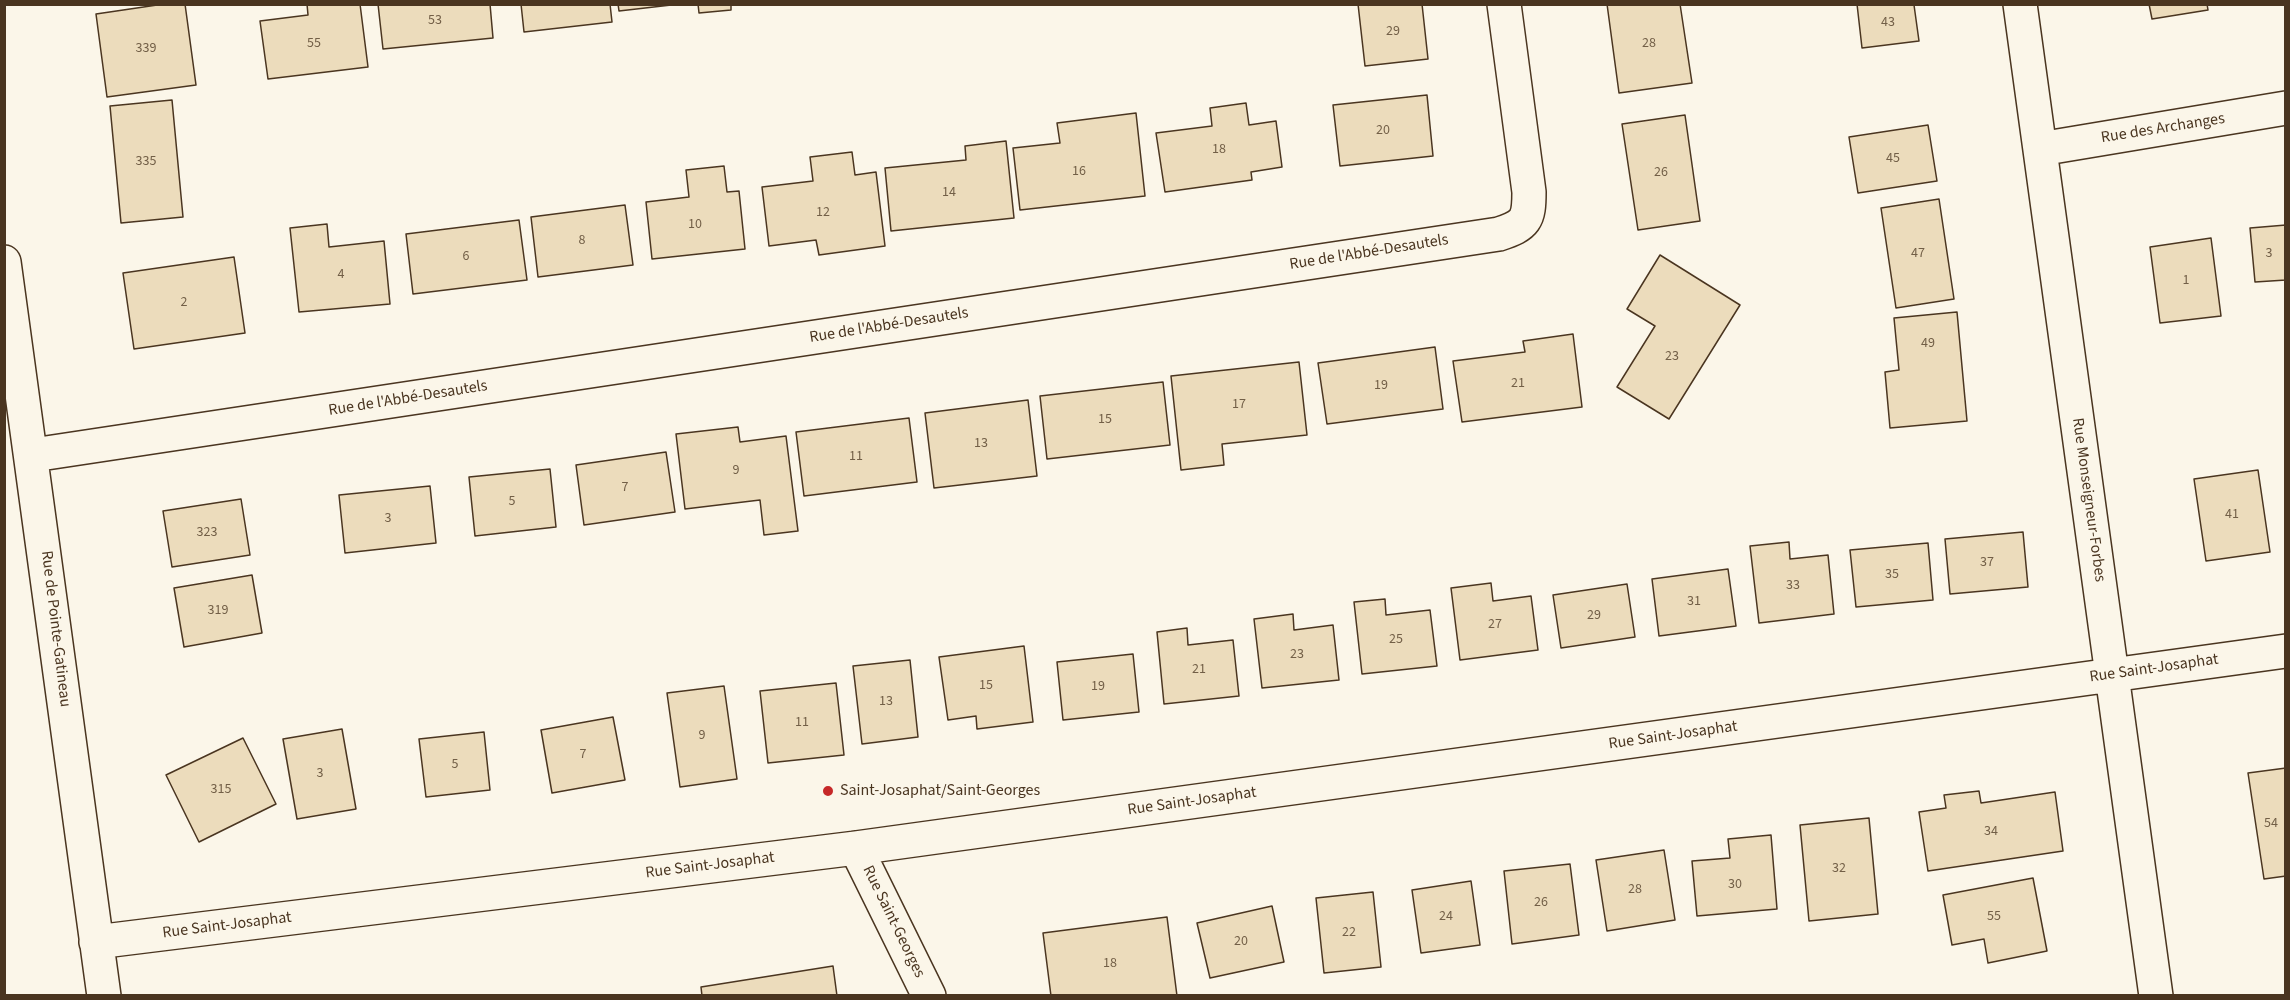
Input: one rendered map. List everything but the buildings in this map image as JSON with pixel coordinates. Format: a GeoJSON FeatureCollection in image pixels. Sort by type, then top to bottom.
{"type":"FeatureCollection","features":[{"type":"Feature","properties":{"kind":"street","name":"Rue de l'Abbé-Desautels"},"geometry":{"type":"LineString","coordinates":[[33,455],[1499,234],[1520,227],[1529,213],[1529,192],[1504,4]]}},
{"type":"Feature","properties":{"kind":"street","name":"Rue Monseigneur-Forbes"},"geometry":{"type":"LineString","coordinates":[[2020,4],[2156,996]]}},
{"type":"Feature","properties":{"kind":"street","name":"Rue des Archanges"},"geometry":{"type":"LineString","coordinates":[[2040,149],[2286,108]]}},
{"type":"Feature","properties":{"kind":"street","name":"Rue de Pointe-Gatineau"},"geometry":{"type":"LineString","coordinates":[[4,262],[33,455],[104,996]]}},
{"type":"Feature","properties":{"kind":"street","name":"Rue Saint-Josaphat"},"geometry":{"type":"LineString","coordinates":[[96,942],[856,848],[2286,651]]}},
{"type":"Feature","properties":{"kind":"street","name":"Rue Saint-Georges"},"geometry":{"type":"LineString","coordinates":[[856,848],[929,996]]}},
{"type":"Feature","properties":{"kind":"place","name":"Saint-Josaphat/Saint-Georges"},"geometry":{"type":"Point","coordinates":[828,791]}}]}
